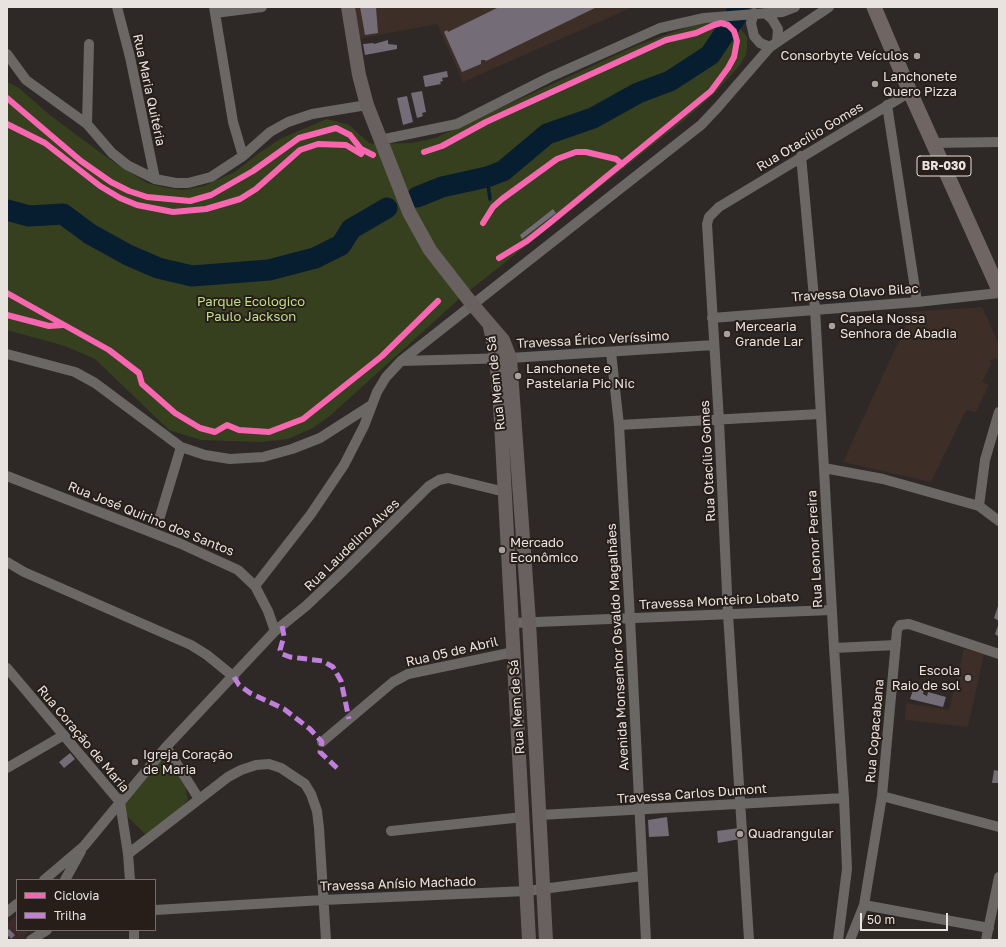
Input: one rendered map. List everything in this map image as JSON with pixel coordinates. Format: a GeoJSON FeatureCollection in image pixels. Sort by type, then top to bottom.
{"type":"FeatureCollection","features":[{"type":"Feature","properties":{"kind":"main road","name":"BR-030"},"geometry":{"type":"LineString","coordinates":[[874,7],[910,92],[999,290]]}},
{"type":"Feature","properties":{"kind":"street","name":"Rua Maria Quitéria"},"geometry":{"type":"LineString","coordinates":[[117,7],[130,58],[155,179]]}},
{"type":"Feature","properties":{"kind":"street"},"geometry":{"type":"LineString","coordinates":[[243,156],[233,122],[214,10],[262,7]]}},
{"type":"Feature","properties":{"kind":"street","name":"Rua Mem de Sá"},"geometry":{"type":"LineString","coordinates":[[348,7],[359,75],[367,105],[409,212],[423,240],[490,327],[503,340],[505,495],[524,817],[529,940]]}},
{"type":"Feature","properties":{"kind":"street"},"geometry":{"type":"LineString","coordinates":[[380,140],[457,124],[550,77],[660,28],[704,18],[782,12],[795,7]]}},
{"type":"Feature","properties":{"kind":"street"},"geometry":{"type":"LineString","coordinates":[[255,586],[310,514],[344,465],[364,426],[370,406],[386,376],[401,361],[472,304],[701,125],[774,44],[829,7]]}},
{"type":"Feature","properties":{"kind":"street"},"geometry":{"type":"LineString","coordinates":[[754,13],[751,24],[754,36],[760,43],[774,44]]}},
{"type":"Feature","properties":{"kind":"street"},"geometry":{"type":"LineString","coordinates":[[765,13],[772,19],[778,29],[774,44]]}},
{"type":"Feature","properties":{"kind":"street"},"geometry":{"type":"LineString","coordinates":[[87,124],[89,44]]}},
{"type":"Feature","properties":{"kind":"street"},"geometry":{"type":"LineString","coordinates":[[7,54],[26,80],[87,124],[112,153],[127,165],[155,179],[176,183],[201,181],[224,170],[243,156],[270,132],[288,122],[312,114],[367,105]]}},
{"type":"Feature","properties":{"kind":"street","name":"Rua Otacílio Gomes"},"geometry":{"type":"LineString","coordinates":[[749,940],[742,803],[728,614],[719,421],[706,235],[709,217],[719,207],[801,156],[910,92]]}},
{"type":"Feature","properties":{"kind":"street"},"geometry":{"type":"LineString","coordinates":[[887,105],[917,302]]}},
{"type":"Feature","properties":{"kind":"street"},"geometry":{"type":"LineString","coordinates":[[934,143],[999,142]]}},
{"type":"Feature","properties":{"kind":"street","name":"Rua Leonor Pereira"},"geometry":{"type":"LineString","coordinates":[[801,156],[815,309],[820,414],[844,798],[847,868],[838,940]]}},
{"type":"Feature","properties":{"kind":"street","name":"Travessa Olavo Bilac"},"geometry":{"type":"LineString","coordinates":[[712,318],[917,302],[999,293]]}},
{"type":"Feature","properties":{"kind":"street","name":"Travessa Érico Veríssimo"},"geometry":{"type":"LineString","coordinates":[[401,361],[503,358],[714,345]]}},
{"type":"Feature","properties":{"kind":"street","name":"Avenida Monsenhor Osvaldo Magalhães"},"geometry":{"type":"LineString","coordinates":[[611,352],[619,424],[646,940]]}},
{"type":"Feature","properties":{"kind":"street"},"geometry":{"type":"LineString","coordinates":[[7,354],[75,372],[95,383],[180,447],[205,455],[230,458],[263,457],[292,449],[320,438],[370,406]]}},
{"type":"Feature","properties":{"kind":"street","name":"Rua Mem de Sá"},"geometry":{"type":"LineString","coordinates":[[503,358],[520,499],[529,622],[546,940]]}},
{"type":"Feature","properties":{"kind":"street"},"geometry":{"type":"LineString","coordinates":[[979,506],[985,460],[999,412]]}},
{"type":"Feature","properties":{"kind":"street"},"geometry":{"type":"LineString","coordinates":[[619,424],[719,421],[820,414]]}},
{"type":"Feature","properties":{"kind":"street"},"geometry":{"type":"LineString","coordinates":[[158,523],[180,447]]}},
{"type":"Feature","properties":{"kind":"street"},"geometry":{"type":"LineString","coordinates":[[824,468],[883,479],[979,506],[999,521]]}},
{"type":"Feature","properties":{"kind":"street","name":"Rua José Quirino dos Santos"},"geometry":{"type":"LineString","coordinates":[[7,476],[186,546],[238,570],[255,586],[276,631]]}},
{"type":"Feature","properties":{"kind":"street","name":"Rua Laudelino Alves"},"geometry":{"type":"LineString","coordinates":[[66,879],[84,846],[166,747],[276,631],[317,596],[391,526],[429,486],[439,480],[448,478],[520,499]]}},
{"type":"Feature","properties":{"kind":"street"},"geometry":{"type":"LineString","coordinates":[[7,562],[24,572],[190,645],[207,655],[234,677]]}},
{"type":"Feature","properties":{"kind":"street","name":"Travessa Monteiro Lobato"},"geometry":{"type":"LineString","coordinates":[[512,623],[832,610]]}},
{"type":"Feature","properties":{"kind":"street","name":"Rua Copacabana"},"geometry":{"type":"LineString","coordinates":[[850,940],[864,905],[882,796],[897,630],[900,625],[909,624],[999,654]]}},
{"type":"Feature","properties":{"kind":"street"},"geometry":{"type":"LineString","coordinates":[[834,648],[896,645]]}},
{"type":"Feature","properties":{"kind":"street","name":"Rua 05 de Abril"},"geometry":{"type":"LineString","coordinates":[[322,742],[393,682],[408,674],[514,652]]}},
{"type":"Feature","properties":{"kind":"street","name":"Rua Coração de Maria"},"geometry":{"type":"LineString","coordinates":[[8,670],[120,802],[128,854],[130,879]]}},
{"type":"Feature","properties":{"kind":"street"},"geometry":{"type":"LineString","coordinates":[[7,768],[64,735]]}},
{"type":"Feature","properties":{"kind":"street"},"geometry":{"type":"LineString","coordinates":[[166,747],[199,799]]}},
{"type":"Feature","properties":{"kind":"street"},"geometry":{"type":"LineString","coordinates":[[128,854],[228,777],[241,770],[256,765],[269,764],[281,768],[301,780],[311,794],[317,811],[326,940]]}},
{"type":"Feature","properties":{"kind":"street"},"geometry":{"type":"LineString","coordinates":[[882,796],[999,827]]}},
{"type":"Feature","properties":{"kind":"street","name":"Travessa Carlos Dumont"},"geometry":{"type":"LineString","coordinates":[[540,815],[639,811],[742,803],[844,798]]}},
{"type":"Feature","properties":{"kind":"street"},"geometry":{"type":"LineString","coordinates":[[392,831],[524,817]]}},
{"type":"Feature","properties":{"kind":"street","name":"Rua Laudelino Alves"},"geometry":{"type":"LineString","coordinates":[[45,879],[84,846]]}},
{"type":"Feature","properties":{"kind":"street","name":"Travessa Anísio Machado"},"geometry":{"type":"LineString","coordinates":[[156,910],[323,900],[544,890],[642,876]]}},
{"type":"Feature","properties":{"kind":"street"},"geometry":{"type":"LineString","coordinates":[[986,940],[999,878]]}},
{"type":"Feature","properties":{"kind":"street"},"geometry":{"type":"LineString","coordinates":[[7,912],[16,905]]}},
{"type":"Feature","properties":{"kind":"street"},"geometry":{"type":"LineString","coordinates":[[864,905],[988,928]]}},
{"type":"Feature","properties":{"kind":"street"},"geometry":{"type":"LineString","coordinates":[[35,935],[45,931]]}},
{"type":"Feature","properties":{"kind":"shaded area"},"geometry":{"type":"Polygon","coordinates":[[[354,7],[633,7],[463,82],[437,24],[358,39],[354,7]]]}},
{"type":"Feature","properties":{"kind":"shaded area"},"geometry":{"type":"Polygon","coordinates":[[[982,307],[999,344],[999,358],[989,360],[991,365],[982,382],[989,385],[976,412],[966,410],[931,482],[843,462],[912,312],[982,307]]]}},
{"type":"Feature","properties":{"kind":"shaded area","name":"Escola Raio de sol"},"geometry":{"type":"Polygon","coordinates":[[[964,649],[984,654],[968,727],[905,720],[906,703],[949,710],[964,649]]]}},
{"type":"Feature","properties":{"kind":"shaded area"},"geometry":{"type":"Polygon","coordinates":[[[16,916],[16,931],[28,931],[23,940],[7,940],[7,924],[16,916]]]}},
{"type":"Feature","properties":{"kind":"green space","name":"Parque Ecologico Paulo Jackson"},"geometry":{"type":"Polygon","coordinates":[[[721,19],[738,25],[747,37],[747,47],[746,55],[739,66],[714,94],[683,121],[459,299],[332,414],[313,428],[288,439],[260,442],[201,440],[169,430],[95,359],[65,346],[7,330],[7,82],[19,88],[51,116],[109,159],[147,183],[183,190],[204,186],[235,172],[259,153],[282,138],[327,119],[349,125],[369,143],[413,143],[435,138],[638,45],[696,24],[721,19]]]}},
{"type":"Feature","properties":{"kind":"green space"},"geometry":{"type":"Polygon","coordinates":[[[166,755],[185,786],[188,800],[180,809],[145,834],[124,813],[123,807],[166,755]]]}},
{"type":"Feature","properties":{"kind":"building"},"geometry":{"type":"Polygon","coordinates":[[[360,7],[376,7],[378,33],[365,35],[360,7]]]}},
{"type":"Feature","properties":{"kind":"building"},"geometry":{"type":"Polygon","coordinates":[[[499,7],[597,7],[486,61],[481,60],[481,64],[462,72],[444,32],[447,30],[448,32],[499,7]]]}},
{"type":"Feature","properties":{"kind":"building"},"geometry":{"type":"Polygon","coordinates":[[[388,40],[388,44],[397,45],[397,49],[365,55],[363,44],[374,44],[388,40]]]}},
{"type":"Feature","properties":{"kind":"building"},"geometry":{"type":"Polygon","coordinates":[[[447,71],[448,77],[442,78],[443,81],[440,82],[441,84],[425,87],[423,76],[447,71]]]}},
{"type":"Feature","properties":{"kind":"building"},"geometry":{"type":"Polygon","coordinates":[[[422,91],[426,112],[422,113],[423,116],[417,118],[411,93],[422,91]]]}},
{"type":"Feature","properties":{"kind":"building"},"geometry":{"type":"Polygon","coordinates":[[[407,96],[413,122],[403,125],[397,98],[407,96]]]}},
{"type":"Feature","properties":{"kind":"building"},"geometry":{"type":"Polygon","coordinates":[[[553,209],[556,213],[522,239],[520,235],[553,209]]]}},
{"type":"Feature","properties":{"kind":"building"},"geometry":{"type":"Polygon","coordinates":[[[999,603],[999,621],[994,618],[999,603]]]}},
{"type":"Feature","properties":{"kind":"building"},"geometry":{"type":"Polygon","coordinates":[[[999,623],[999,637],[995,634],[999,623]]]}},
{"type":"Feature","properties":{"kind":"building"},"geometry":{"type":"Polygon","coordinates":[[[914,687],[924,690],[923,694],[927,696],[928,692],[946,697],[943,707],[910,699],[914,687]]]}},
{"type":"Feature","properties":{"kind":"building"},"geometry":{"type":"Polygon","coordinates":[[[70,753],[75,759],[64,768],[59,762],[70,753]]]}},
{"type":"Feature","properties":{"kind":"building"},"geometry":{"type":"Polygon","coordinates":[[[994,770],[999,771],[999,783],[992,783],[994,770]]]}},
{"type":"Feature","properties":{"kind":"building"},"geometry":{"type":"Polygon","coordinates":[[[667,817],[669,836],[649,837],[648,820],[667,817]]]}},
{"type":"Feature","properties":{"kind":"building"},"geometry":{"type":"Polygon","coordinates":[[[739,828],[740,839],[718,843],[717,831],[739,828]]]}},
{"type":"Feature","properties":{"kind":"building"},"geometry":{"type":"Polygon","coordinates":[[[9,929],[15,935],[11,939],[9,936],[7,938],[7,931],[9,929]]]}},
{"type":"Feature","properties":{"kind":"waterway"},"geometry":{"type":"LineString","coordinates":[[417,197],[442,187],[487,177],[503,171],[547,134],[593,118],[638,93],[670,81],[710,55],[735,18],[738,7]]}},
{"type":"Feature","properties":{"kind":"waterway"},"geometry":{"type":"LineString","coordinates":[[487,177],[490,199]]}},
{"type":"Feature","properties":{"kind":"waterway"},"geometry":{"type":"LineString","coordinates":[[7,210],[29,216],[63,214],[90,234],[128,255],[158,268],[192,276],[269,270],[315,258],[341,245],[351,229],[387,208]]}},
{"type":"Feature","properties":{"kind":"marked path"},"geometry":{"type":"LineString","coordinates":[[282,626],[284,636],[280,650],[282,654],[290,657],[323,661],[333,667],[341,681],[349,719]]}},
{"type":"Feature","properties":{"kind":"marked path"},"geometry":{"type":"LineString","coordinates":[[234,677],[239,685],[250,693],[284,709],[310,729],[322,742],[320,752],[337,768]]}},
{"type":"Feature","properties":{"kind":"cycle path"},"geometry":{"type":"LineString","coordinates":[[424,152],[442,146],[486,122],[666,40],[696,33],[721,23],[728,25],[734,31],[737,41],[734,57],[711,91],[527,241],[499,258]]}},
{"type":"Feature","properties":{"kind":"cycle path"},"geometry":{"type":"LineString","coordinates":[[7,98],[81,161],[111,182],[129,191],[147,197],[190,201],[211,195],[253,171],[299,138],[336,128],[350,135],[361,149],[373,155]]}},
{"type":"Feature","properties":{"kind":"cycle path"},"geometry":{"type":"LineString","coordinates":[[7,124],[45,143],[100,186],[120,198],[137,205],[173,212],[206,209],[240,199],[256,189],[300,150],[318,144],[346,145],[361,154]]}},
{"type":"Feature","properties":{"kind":"cycle path"},"geometry":{"type":"LineString","coordinates":[[483,223],[493,207],[502,199],[557,159],[576,152],[586,152],[616,159],[622,164]]}},
{"type":"Feature","properties":{"kind":"cycle path"},"geometry":{"type":"LineString","coordinates":[[7,293],[109,350],[139,373],[142,384],[175,413],[200,428],[215,432],[227,425],[239,430],[269,432],[303,419],[382,356],[438,301]]}},
{"type":"Feature","properties":{"kind":"cycle path"},"geometry":{"type":"LineString","coordinates":[[7,315],[49,326],[63,325]]}},
{"type":"Feature","properties":{"kind":"place","name":"Consorbyte Veículos"},"geometry":{"type":"Point","coordinates":[917,56]}},
{"type":"Feature","properties":{"kind":"place","name":"Lanchonete Quero Pizza"},"geometry":{"type":"Point","coordinates":[875,84]}},
{"type":"Feature","properties":{"kind":"place","name":"Capela Nossa Senhora de Abadia"},"geometry":{"type":"Point","coordinates":[832,326]}},
{"type":"Feature","properties":{"kind":"place","name":"Mercearia Grande Lar"},"geometry":{"type":"Point","coordinates":[727,334]}},
{"type":"Feature","properties":{"kind":"place","name":"Lanchonete e Pastelaria Pic Nic"},"geometry":{"type":"Point","coordinates":[518,376]}},
{"type":"Feature","properties":{"kind":"place","name":"Mercado Econômico"},"geometry":{"type":"Point","coordinates":[502,550]}},
{"type":"Feature","properties":{"kind":"place","name":"Escola Raio de sol"},"geometry":{"type":"Point","coordinates":[968,678]}},
{"type":"Feature","properties":{"kind":"place","name":"Igreja Coração de Maria"},"geometry":{"type":"Point","coordinates":[135,762]}},
{"type":"Feature","properties":{"kind":"place","name":"Quadrangular"},"geometry":{"type":"Point","coordinates":[740,834]}}]}
